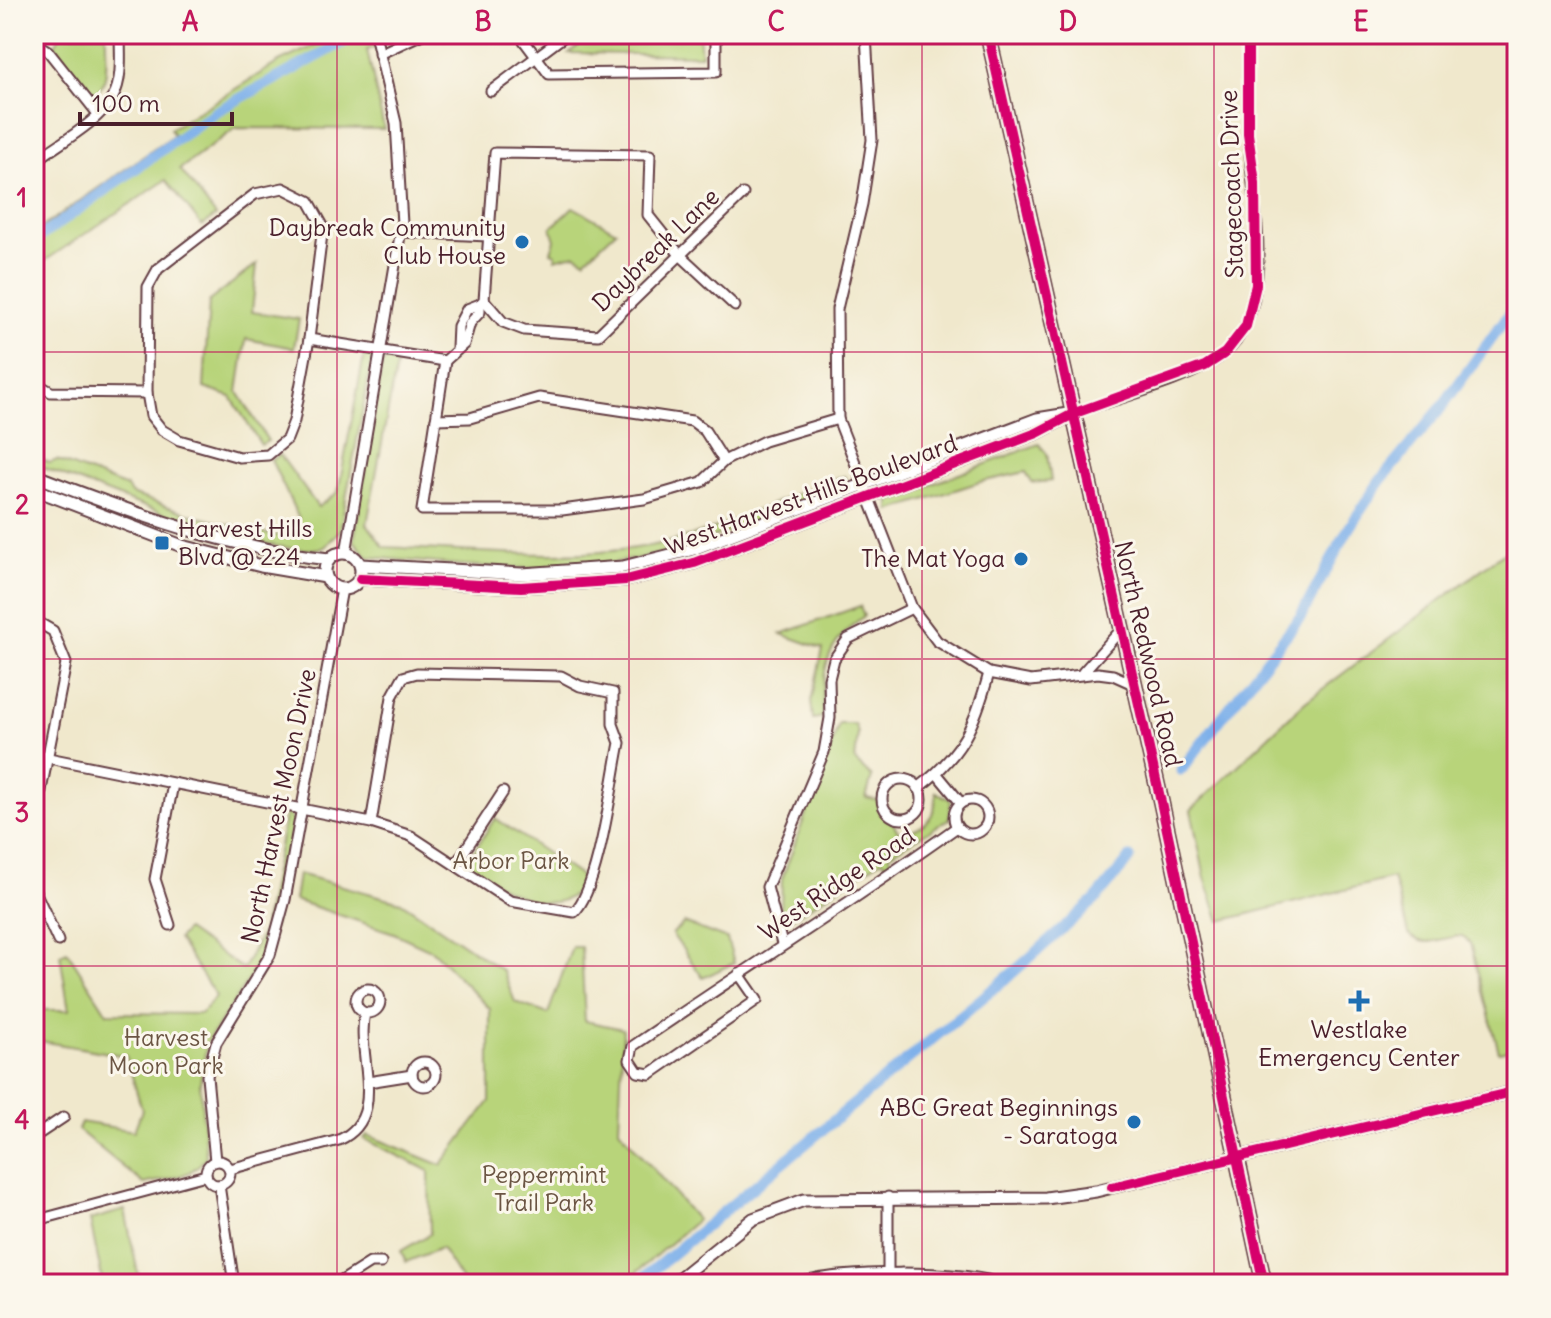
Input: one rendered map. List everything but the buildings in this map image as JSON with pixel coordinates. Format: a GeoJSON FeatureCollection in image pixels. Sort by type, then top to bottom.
{"type":"FeatureCollection","features":[{"type":"Feature","properties":{"kind":"main road","name":"North Redwood Road"},"geometry":{"type":"LineString","coordinates":[[988,34],[1075,413],[1264,1284]]}},
{"type":"Feature","properties":{"kind":"street"},"geometry":{"type":"LineString","coordinates":[[34,162],[98,114],[113,96],[119,76],[120,34]]}},
{"type":"Feature","properties":{"kind":"street"},"geometry":{"type":"LineString","coordinates":[[346,553],[349,521],[382,352],[401,232],[396,123],[375,34]]}},
{"type":"Feature","properties":{"kind":"street"},"geometry":{"type":"LineString","coordinates":[[379,54],[422,34]]}},
{"type":"Feature","properties":{"kind":"street"},"geometry":{"type":"LineString","coordinates":[[519,34],[549,74],[716,72],[716,34]]}},
{"type":"Feature","properties":{"kind":"street"},"geometry":{"type":"LineString","coordinates":[[491,91],[567,34]]}},
{"type":"Feature","properties":{"kind":"street"},"geometry":{"type":"LineString","coordinates":[[866,34],[872,140],[862,204],[837,309],[838,419],[912,608],[937,641],[989,673],[1031,681],[1083,672],[1113,675],[1133,684]]}},
{"type":"Feature","properties":{"kind":"street","name":"Stagecoach Drive"},"geometry":{"type":"LineString","coordinates":[[1075,413],[1205,366],[1225,353],[1246,326],[1256,285],[1255,183],[1248,134],[1248,34]]}},
{"type":"Feature","properties":{"kind":"street"},"geometry":{"type":"LineString","coordinates":[[34,42],[48,51],[98,114]]}},
{"type":"Feature","properties":{"kind":"street"},"geometry":{"type":"LineString","coordinates":[[735,306],[680,255],[648,215],[650,155],[495,153],[480,312],[470,323],[464,344],[445,361],[422,510],[562,510],[644,499],[702,482],[724,461],[764,441],[838,419]]}},
{"type":"Feature","properties":{"kind":"street"},"geometry":{"type":"LineString","coordinates":[[283,188],[300,194],[313,205],[322,221],[323,234],[309,339],[292,427],[282,445],[268,455],[239,457],[179,440],[155,423],[147,393],[148,287],[158,269],[255,194],[283,188]]}},
{"type":"Feature","properties":{"kind":"street","name":"Daybreak Lane"},"geometry":{"type":"LineString","coordinates":[[482,302],[503,322],[524,330],[598,335],[743,194]]}},
{"type":"Feature","properties":{"kind":"street"},"geometry":{"type":"LineString","coordinates":[[401,232],[488,236]]}},
{"type":"Feature","properties":{"kind":"street"},"geometry":{"type":"LineString","coordinates":[[309,339],[445,361]]}},
{"type":"Feature","properties":{"kind":"street"},"geometry":{"type":"LineString","coordinates":[[34,382],[51,392],[147,393]]}},
{"type":"Feature","properties":{"kind":"street"},"geometry":{"type":"LineString","coordinates":[[436,419],[470,418],[539,398],[573,401],[692,421],[705,431],[724,461]]}},
{"type":"Feature","properties":{"kind":"street","name":"West Harvest Hills Boulevard"},"geometry":{"type":"LineString","coordinates":[[361,565],[522,574],[623,567],[690,550],[1037,419],[1075,413]]}},
{"type":"Feature","properties":{"kind":"street","name":"West Harvest Hills Boulevard"},"geometry":{"type":"LineString","coordinates":[[360,579],[521,587],[626,580],[694,563],[1050,428],[1075,413]]}},
{"type":"Feature","properties":{"kind":"street"},"geometry":{"type":"LineString","coordinates":[[34,475],[187,530],[271,550],[329,559],[346,553]]}},
{"type":"Feature","properties":{"kind":"street"},"geometry":{"type":"LineString","coordinates":[[34,489],[182,546],[261,566],[326,577],[342,589],[360,579],[361,565],[346,553]]}},
{"type":"Feature","properties":{"kind":"street"},"geometry":{"type":"LineString","coordinates":[[326,577],[329,559]]}},
{"type":"Feature","properties":{"kind":"street","name":"North Harvest Moon Drive"},"geometry":{"type":"LineString","coordinates":[[215,1161],[207,1076],[216,1043],[270,955],[302,811],[342,589]]}},
{"type":"Feature","properties":{"kind":"street"},"geometry":{"type":"LineString","coordinates":[[782,944],[767,887],[824,752],[830,718],[829,679],[834,659],[848,639],[912,608]]}},
{"type":"Feature","properties":{"kind":"street"},"geometry":{"type":"LineString","coordinates":[[34,620],[53,631],[66,663],[34,826]]}},
{"type":"Feature","properties":{"kind":"street"},"geometry":{"type":"LineString","coordinates":[[1083,672],[1120,631]]}},
{"type":"Feature","properties":{"kind":"street"},"geometry":{"type":"LineString","coordinates":[[34,755],[371,823],[411,836],[510,901],[574,912],[582,905],[594,871],[619,749],[620,737],[613,724],[613,693],[580,686],[561,676],[417,673],[403,677],[392,697],[371,823]]}},
{"type":"Feature","properties":{"kind":"street","name":"West Ridge Road"},"geometry":{"type":"LineString","coordinates":[[918,788],[937,774],[971,732],[989,673]]}},
{"type":"Feature","properties":{"kind":"street","name":"West Ridge Road"},"geometry":{"type":"LineString","coordinates":[[739,974],[757,1000],[650,1074],[638,1072],[630,1060],[633,1046],[782,944],[957,827],[974,834],[987,820],[980,803],[961,803],[937,774]]}},
{"type":"Feature","properties":{"kind":"street","name":"West Ridge Road"},"geometry":{"type":"LineString","coordinates":[[907,780],[918,788],[921,800],[912,816],[893,817],[884,809],[884,790],[894,781],[907,780]]}},
{"type":"Feature","properties":{"kind":"street"},"geometry":{"type":"LineString","coordinates":[[170,925],[155,879],[173,784]]}},
{"type":"Feature","properties":{"kind":"street"},"geometry":{"type":"LineString","coordinates":[[456,864],[503,792]]}},
{"type":"Feature","properties":{"kind":"street"},"geometry":{"type":"LineString","coordinates":[[957,827],[954,814],[961,803]]}},
{"type":"Feature","properties":{"kind":"street"},"geometry":{"type":"LineString","coordinates":[[34,889],[58,941]]}},
{"type":"Feature","properties":{"kind":"street"},"geometry":{"type":"LineString","coordinates":[[230,1169],[347,1136],[362,1120],[367,1105],[368,1082],[362,1057],[365,1013]]}},
{"type":"Feature","properties":{"kind":"street"},"geometry":{"type":"LineString","coordinates":[[368,1082],[412,1075]]}},
{"type":"Feature","properties":{"kind":"street"},"geometry":{"type":"LineString","coordinates":[[672,1284],[739,1230],[769,1211],[804,1200],[1046,1198],[1239,1159],[1517,1091]]}},
{"type":"Feature","properties":{"kind":"street"},"geometry":{"type":"LineString","coordinates":[[34,1137],[64,1117]]}},
{"type":"Feature","properties":{"kind":"street"},"geometry":{"type":"LineString","coordinates":[[219,1185],[209,1182],[206,1175],[209,1164],[215,1161],[225,1163],[230,1169]]}},
{"type":"Feature","properties":{"kind":"street"},"geometry":{"type":"LineString","coordinates":[[219,1185],[228,1179],[230,1169]]}},
{"type":"Feature","properties":{"kind":"street"},"geometry":{"type":"LineString","coordinates":[[34,1221],[206,1175]]}},
{"type":"Feature","properties":{"kind":"street"},"geometry":{"type":"LineString","coordinates":[[219,1185],[234,1284]]}},
{"type":"Feature","properties":{"kind":"street"},"geometry":{"type":"LineString","coordinates":[[888,1197],[888,1275]]}},
{"type":"Feature","properties":{"kind":"street"},"geometry":{"type":"LineString","coordinates":[[337,1284],[370,1263],[381,1263]]}},
{"type":"Feature","properties":{"kind":"street"},"geometry":{"type":"LineString","coordinates":[[798,1284],[831,1276],[888,1275],[962,1275],[1000,1284]]}},
{"type":"Feature","properties":{"kind":"street"},"geometry":{"type":"LineString","coordinates":[[34,1276],[35,1284]]}},
{"type":"Feature","properties":{"kind":"green space"},"geometry":{"type":"Polygon","coordinates":[[[61,34],[106,34],[104,82],[96,93],[86,88],[55,45],[61,34]]]}},
{"type":"Feature","properties":{"kind":"green space"},"geometry":{"type":"Polygon","coordinates":[[[340,34],[411,34],[367,50],[384,129],[236,128],[180,169],[216,216],[202,226],[166,180],[34,268],[34,233],[174,135],[170,129],[279,62],[340,34]]]}},
{"type":"Feature","properties":{"kind":"green space"},"geometry":{"type":"Polygon","coordinates":[[[595,34],[699,34],[701,55],[569,53],[595,34]]]}},
{"type":"Feature","properties":{"kind":"green space"},"geometry":{"type":"Polygon","coordinates":[[[573,207],[616,231],[585,260],[575,254],[555,259],[556,254],[551,252],[555,240],[551,228],[573,207]]]}},
{"type":"Feature","properties":{"kind":"green space"},"geometry":{"type":"Polygon","coordinates":[[[257,264],[252,312],[299,319],[294,348],[246,339],[238,392],[268,441],[261,445],[231,397],[204,388],[209,301],[257,264]]]}},
{"type":"Feature","properties":{"kind":"green space"},"geometry":{"type":"Polygon","coordinates":[[[373,355],[340,530],[325,547],[300,549],[226,534],[139,505],[34,464],[34,457],[50,463],[57,460],[127,487],[131,494],[199,517],[276,536],[299,519],[271,460],[280,455],[318,507],[338,492],[364,356],[373,355]]]}},
{"type":"Feature","properties":{"kind":"green space"},"geometry":{"type":"Polygon","coordinates":[[[388,359],[397,361],[367,524],[384,547],[527,554],[633,548],[692,536],[845,476],[849,484],[710,538],[624,561],[529,568],[368,557],[354,541],[382,364],[388,359]]]}},
{"type":"Feature","properties":{"kind":"green space"},"geometry":{"type":"Polygon","coordinates":[[[1039,444],[1047,454],[1051,481],[1032,483],[1026,472],[980,482],[890,511],[890,500],[1039,444]]]}},
{"type":"Feature","properties":{"kind":"green space"},"geometry":{"type":"Polygon","coordinates":[[[1506,551],[1517,556],[1517,1048],[1499,1052],[1470,943],[1462,936],[1428,942],[1409,934],[1393,878],[1220,921],[1205,878],[1191,810],[1304,703],[1506,551]]]}},
{"type":"Feature","properties":{"kind":"green space"},"geometry":{"type":"Polygon","coordinates":[[[860,606],[864,616],[841,637],[828,659],[823,685],[823,717],[813,719],[811,701],[823,649],[781,634],[860,606]]]}},
{"type":"Feature","properties":{"kind":"green space"},"geometry":{"type":"Polygon","coordinates":[[[839,724],[855,724],[858,733],[855,761],[872,777],[866,798],[880,801],[899,833],[922,826],[927,821],[934,809],[936,792],[951,800],[949,819],[889,855],[895,865],[890,868],[882,860],[788,921],[781,908],[782,879],[839,724]]]}},
{"type":"Feature","properties":{"kind":"green space","name":"Harvest Moon Park"},"geometry":{"type":"Polygon","coordinates":[[[286,811],[293,821],[273,928],[252,974],[207,1042],[200,1083],[206,1156],[187,1173],[144,1184],[78,1130],[81,1122],[134,1131],[142,1110],[126,1056],[34,1040],[34,1010],[69,1010],[60,954],[67,951],[107,1013],[201,1014],[216,996],[178,939],[186,930],[243,969],[262,933],[286,811]]]}},
{"type":"Feature","properties":{"kind":"green space","name":"Arbor Park"},"geometry":{"type":"Polygon","coordinates":[[[495,818],[586,880],[574,894],[560,901],[545,902],[512,892],[469,866],[469,859],[495,818]]]}},
{"type":"Feature","properties":{"kind":"green space","name":"Peppermint Trail Park"},"geometry":{"type":"Polygon","coordinates":[[[298,874],[401,902],[503,971],[515,1002],[548,1014],[572,947],[581,947],[585,1021],[623,1029],[619,1129],[697,1220],[623,1284],[464,1284],[441,1248],[406,1262],[401,1251],[430,1234],[429,1171],[364,1139],[367,1135],[441,1165],[490,1101],[490,1009],[433,951],[394,933],[294,900],[298,874]]]}},
{"type":"Feature","properties":{"kind":"green space"},"geometry":{"type":"Polygon","coordinates":[[[684,923],[727,939],[734,963],[703,978],[672,934],[684,923]]]}},
{"type":"Feature","properties":{"kind":"green space"},"geometry":{"type":"Polygon","coordinates":[[[125,1210],[140,1284],[103,1284],[90,1220],[125,1210]]]}},
{"type":"Feature","properties":{"kind":"waterway"},"geometry":{"type":"LineString","coordinates":[[34,241],[215,112],[357,35]]}},
{"type":"Feature","properties":{"kind":"waterway"},"geometry":{"type":"LineString","coordinates":[[1181,770],[1301,616],[1349,528],[1380,481],[1441,408],[1517,303]]}},
{"type":"Feature","properties":{"kind":"waterway"},"geometry":{"type":"LineString","coordinates":[[636,1284],[1016,970],[1095,900],[1130,858]]}},
{"type":"Feature","properties":{"kind":"cycle path"},"geometry":{"type":"LineString","coordinates":[[988,34],[1161,802],[1264,1284]]}},
{"type":"Feature","properties":{"kind":"cycle path"},"geometry":{"type":"LineString","coordinates":[[360,579],[521,587],[626,580],[694,563],[1037,433],[1075,413],[1205,366],[1225,353],[1246,326],[1256,285],[1255,183],[1248,134],[1248,34]]}},
{"type":"Feature","properties":{"kind":"cycle path"},"geometry":{"type":"LineString","coordinates":[[1112,1187],[1517,1091]]}},
{"type":"Feature","properties":{"kind":"place","name":"Daybreak Community Club House"},"geometry":{"type":"Point","coordinates":[522,242]}},
{"type":"Feature","properties":{"kind":"place","name":"Harvest Hills Blvd @ 224"},"geometry":{"type":"Point","coordinates":[162,543]}},
{"type":"Feature","properties":{"kind":"place","name":"The Mat Yoga"},"geometry":{"type":"Point","coordinates":[1021,559]}},
{"type":"Feature","properties":{"kind":"place","name":"Westlake Emergency Center"},"geometry":{"type":"Point","coordinates":[1359,1001]}},
{"type":"Feature","properties":{"kind":"place","name":"ABC Great Beginnings - Saratoga"},"geometry":{"type":"Point","coordinates":[1134,1122]}}]}
